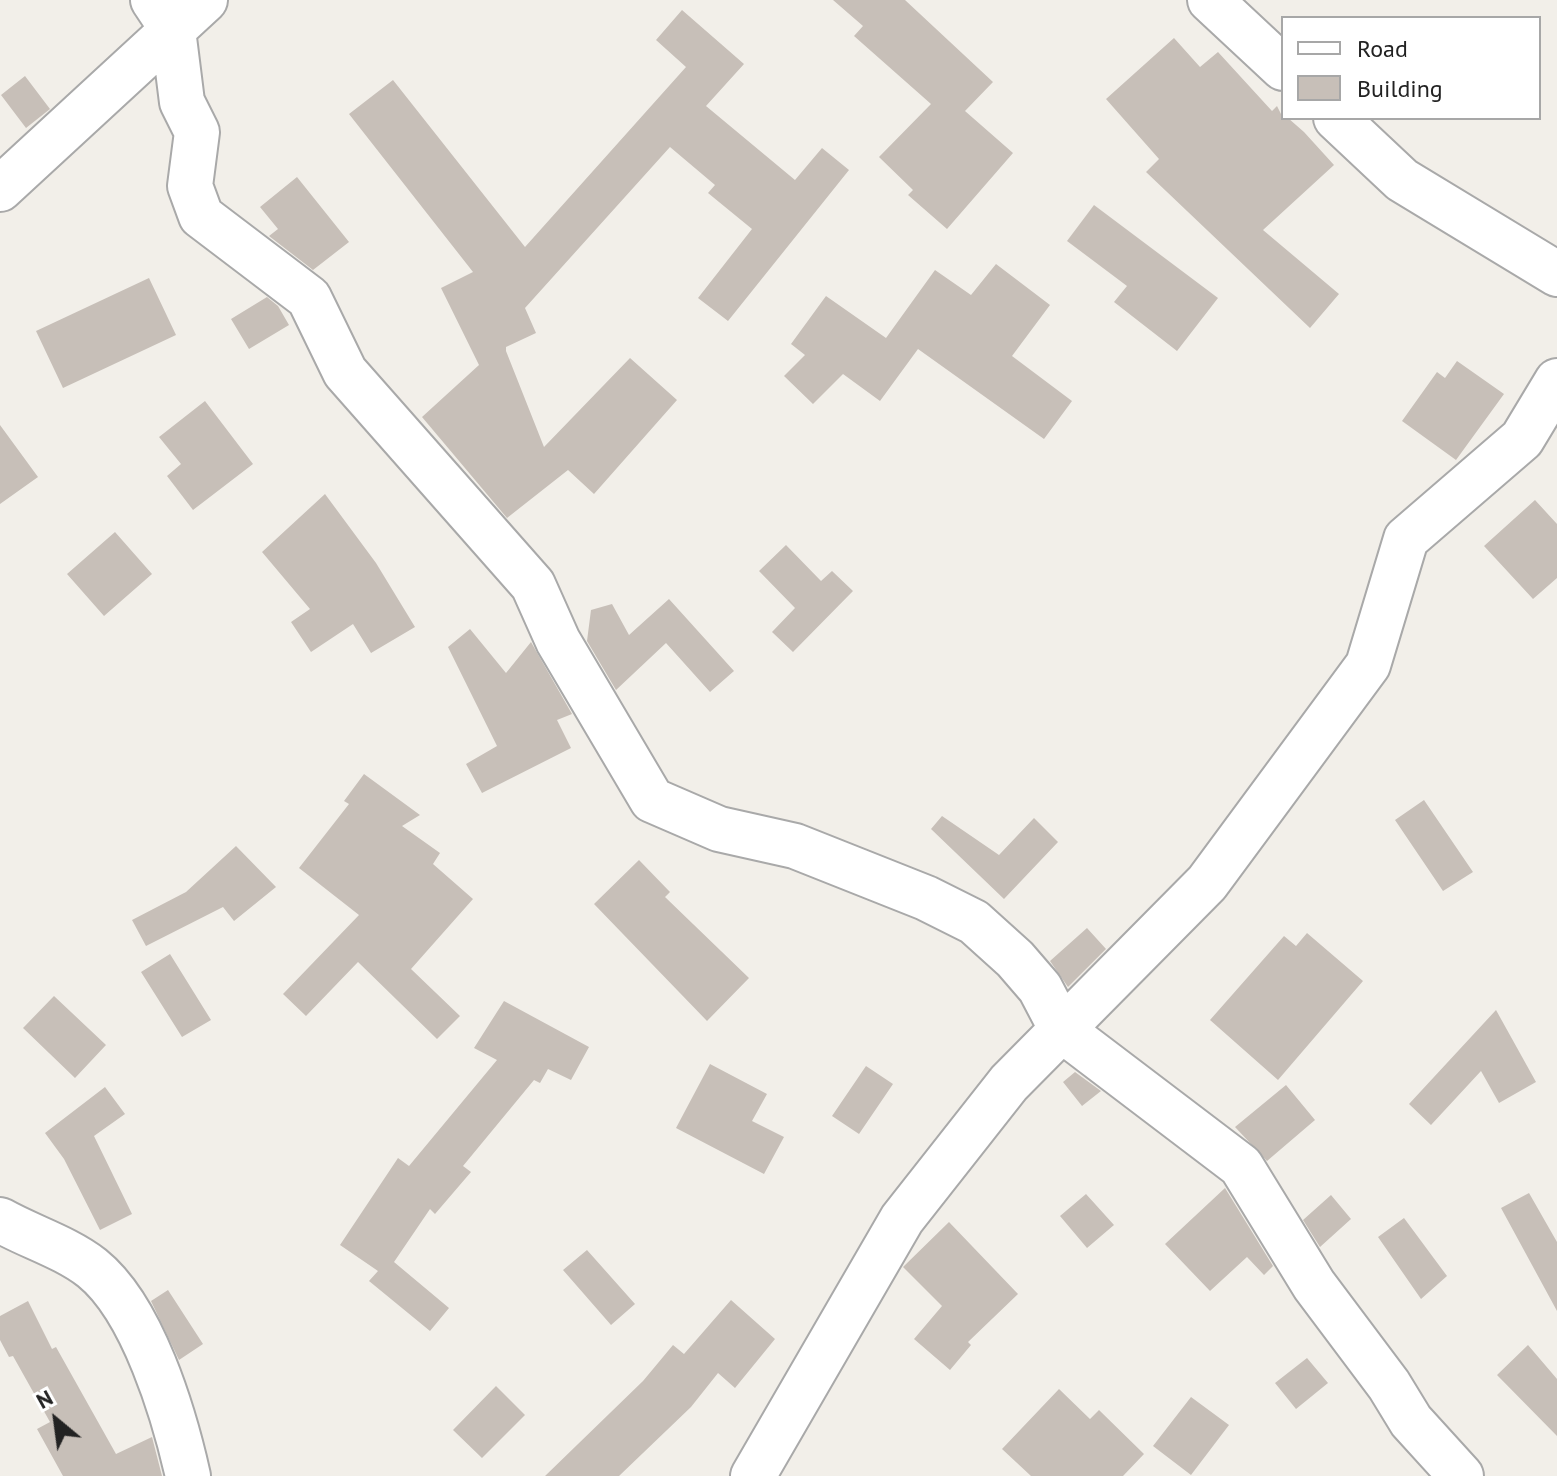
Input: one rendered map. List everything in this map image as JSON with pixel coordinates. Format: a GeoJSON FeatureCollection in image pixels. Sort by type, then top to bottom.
{"type":"FeatureCollection","features":[{"type":"Feature","properties":{"kind":"street"},"geometry":{"type":"LineString","coordinates":[[0,189],[163,15],[205,0]]}},
{"type":"Feature","properties":{"kind":"street"},"geometry":{"type":"LineString","coordinates":[[1210,0],[1281,66]]}},
{"type":"Feature","properties":{"kind":"street"},"geometry":{"type":"LineString","coordinates":[[163,15],[182,102],[197,132],[190,186],[201,216],[309,298],[345,372],[533,585],[558,641],[652,800],[719,829],[795,846],[926,898],[974,922],[1015,959],[1040,988],[1062,1030],[1241,1166],[1314,1285],[1389,1385],[1411,1421],[1461,1476]]}},
{"type":"Feature","properties":{"kind":"street"},"geometry":{"type":"LineString","coordinates":[[1338,120],[1402,180],[1557,274]]}},
{"type":"Feature","properties":{"kind":"street"},"geometry":{"type":"LineString","coordinates":[[753,1476],[902,1219],[1009,1083],[1207,883],[1368,665],[1406,539],[1522,439],[1557,381]]}},
{"type":"Feature","properties":{"kind":"street"},"geometry":{"type":"LineString","coordinates":[[0,1220],[92,1268],[117,1292],[176,1424],[188,1476]]}},
{"type":"Feature","properties":{"kind":"building"},"geometry":{"type":"Polygon","coordinates":[[[833,0],[905,0],[993,82],[965,111],[1013,153],[947,229],[908,195],[913,190],[879,157],[931,104],[854,36],[863,26],[833,0]]]}},
{"type":"Feature","properties":{"kind":"building"},"geometry":{"type":"Polygon","coordinates":[[[682,10],[744,64],[706,106],[795,180],[822,148],[849,170],[728,321],[698,298],[752,229],[708,193],[715,185],[670,147],[525,308],[536,333],[506,347],[506,351],[544,447],[630,358],[677,400],[594,494],[568,470],[507,518],[422,417],[479,365],[441,288],[473,272],[349,114],[393,80],[525,247],[686,67],[656,40],[682,10]]]}},
{"type":"Feature","properties":{"kind":"building"},"geometry":{"type":"Polygon","coordinates":[[[1174,38],[1200,67],[1218,52],[1272,111],[1277,106],[1281,120],[1290,120],[1334,165],[1263,230],[1339,294],[1310,328],[1146,172],[1159,159],[1106,99],[1174,38]]]}},
{"type":"Feature","properties":{"kind":"building"},"geometry":{"type":"Polygon","coordinates":[[[25,76],[50,109],[26,128],[1,95],[25,76]]]}},
{"type":"Feature","properties":{"kind":"building"},"geometry":{"type":"Polygon","coordinates":[[[297,177],[349,242],[313,270],[269,236],[278,229],[260,207],[297,177]]]}},
{"type":"Feature","properties":{"kind":"building"},"geometry":{"type":"Polygon","coordinates":[[[1094,205],[1218,298],[1177,351],[1114,302],[1127,286],[1067,241],[1094,205]]]}},
{"type":"Feature","properties":{"kind":"building"},"geometry":{"type":"Polygon","coordinates":[[[996,264],[1050,305],[1012,356],[1072,401],[1044,439],[918,349],[880,401],[843,374],[813,404],[784,376],[805,355],[791,344],[826,296],[886,338],[935,270],[971,295],[996,264]]]}},
{"type":"Feature","properties":{"kind":"building"},"geometry":{"type":"Polygon","coordinates":[[[149,278],[176,335],[63,388],[36,331],[149,278]]]}},
{"type":"Feature","properties":{"kind":"building"},"geometry":{"type":"Polygon","coordinates":[[[267,297],[278,306],[289,325],[249,349],[231,319],[267,297]]]}},
{"type":"Feature","properties":{"kind":"building"},"geometry":{"type":"Polygon","coordinates":[[[1457,361],[1504,394],[1456,460],[1402,421],[1437,372],[1445,378],[1457,361]]]}},
{"type":"Feature","properties":{"kind":"building"},"geometry":{"type":"Polygon","coordinates":[[[205,401],[253,464],[193,510],[167,476],[181,464],[159,437],[205,401]]]}},
{"type":"Feature","properties":{"kind":"building"},"geometry":{"type":"Polygon","coordinates":[[[0,425],[38,477],[0,504],[0,425]]]}},
{"type":"Feature","properties":{"kind":"building"},"geometry":{"type":"Polygon","coordinates":[[[325,494],[376,563],[415,627],[371,653],[353,624],[311,652],[291,622],[310,609],[262,552],[325,494]]]}},
{"type":"Feature","properties":{"kind":"building"},"geometry":{"type":"Polygon","coordinates":[[[1535,500],[1557,524],[1557,578],[1533,599],[1484,546],[1535,500]]]}},
{"type":"Feature","properties":{"kind":"building"},"geometry":{"type":"Polygon","coordinates":[[[115,532],[152,574],[104,616],[67,574],[115,532]]]}},
{"type":"Feature","properties":{"kind":"building"},"geometry":{"type":"Polygon","coordinates":[[[786,545],[821,581],[832,571],[853,591],[793,652],[772,632],[795,608],[759,571],[786,545]]]}},
{"type":"Feature","properties":{"kind":"building"},"geometry":{"type":"Polygon","coordinates":[[[669,599],[734,671],[710,692],[666,643],[616,690],[587,641],[591,610],[612,604],[629,635],[669,599]]]}},
{"type":"Feature","properties":{"kind":"building"},"geometry":{"type":"Polygon","coordinates":[[[470,629],[506,673],[531,642],[572,714],[557,720],[571,748],[482,793],[466,764],[497,746],[448,647],[470,629]]]}},
{"type":"Feature","properties":{"kind":"building"},"geometry":{"type":"Polygon","coordinates":[[[364,774],[420,815],[402,826],[440,853],[433,864],[473,899],[411,969],[460,1016],[437,1039],[358,962],[306,1016],[283,994],[359,915],[299,868],[349,804],[344,801],[364,774]]]}},
{"type":"Feature","properties":{"kind":"building"},"geometry":{"type":"Polygon","coordinates":[[[1424,800],[1473,872],[1443,891],[1395,820],[1424,800]]]}},
{"type":"Feature","properties":{"kind":"building"},"geometry":{"type":"Polygon","coordinates":[[[942,816],[999,855],[1034,818],[1058,842],[1004,899],[931,829],[942,816]]]}},
{"type":"Feature","properties":{"kind":"building"},"geometry":{"type":"Polygon","coordinates":[[[236,846],[276,887],[234,921],[223,907],[146,946],[132,920],[186,892],[236,846]]]}},
{"type":"Feature","properties":{"kind":"building"},"geometry":{"type":"Polygon","coordinates":[[[639,860],[670,892],[665,897],[749,978],[707,1021],[594,904],[639,860]]]}},
{"type":"Feature","properties":{"kind":"building"},"geometry":{"type":"Polygon","coordinates":[[[1087,928],[1106,949],[1068,987],[1050,961],[1087,928]]]}},
{"type":"Feature","properties":{"kind":"building"},"geometry":{"type":"Polygon","coordinates":[[[1307,933],[1363,981],[1278,1080],[1210,1020],[1284,936],[1296,946],[1307,933]]]}},
{"type":"Feature","properties":{"kind":"building"},"geometry":{"type":"Polygon","coordinates":[[[170,954],[211,1020],[182,1037],[141,972],[170,954]]]}},
{"type":"Feature","properties":{"kind":"building"},"geometry":{"type":"Polygon","coordinates":[[[54,996],[106,1045],[75,1078],[23,1028],[54,996]]]}},
{"type":"Feature","properties":{"kind":"building"},"geometry":{"type":"Polygon","coordinates":[[[504,1001],[589,1047],[571,1080],[548,1069],[540,1083],[534,1080],[463,1166],[471,1172],[435,1214],[430,1209],[394,1262],[449,1308],[430,1331],[369,1281],[378,1271],[340,1245],[398,1158],[409,1166],[497,1060],[474,1048],[504,1001]]]}},
{"type":"Feature","properties":{"kind":"building"},"geometry":{"type":"Polygon","coordinates":[[[1496,1010],[1536,1082],[1499,1103],[1481,1071],[1431,1125],[1409,1104],[1496,1010]]]}},
{"type":"Feature","properties":{"kind":"building"},"geometry":{"type":"Polygon","coordinates":[[[710,1064],[767,1094],[752,1121],[784,1137],[764,1174],[676,1128],[710,1064]]]}},
{"type":"Feature","properties":{"kind":"building"},"geometry":{"type":"Polygon","coordinates":[[[866,1066],[893,1084],[859,1134],[832,1116],[866,1066]]]}},
{"type":"Feature","properties":{"kind":"building"},"geometry":{"type":"Polygon","coordinates":[[[1075,1072],[1101,1091],[1082,1106],[1063,1082],[1075,1072]]]}},
{"type":"Feature","properties":{"kind":"building"},"geometry":{"type":"Polygon","coordinates":[[[1286,1085],[1315,1120],[1267,1161],[1235,1127],[1286,1085]]]}},
{"type":"Feature","properties":{"kind":"building"},"geometry":{"type":"Polygon","coordinates":[[[105,1087],[125,1114],[94,1136],[132,1214],[100,1230],[64,1159],[45,1133],[105,1087]]]}},
{"type":"Feature","properties":{"kind":"building"},"geometry":{"type":"Polygon","coordinates":[[[1225,1188],[1273,1266],[1264,1275],[1247,1257],[1210,1291],[1165,1244],[1225,1188]]]}},
{"type":"Feature","properties":{"kind":"building"},"geometry":{"type":"Polygon","coordinates":[[[1529,1193],[1557,1242],[1557,1311],[1501,1208],[1529,1193]]]}},
{"type":"Feature","properties":{"kind":"building"},"geometry":{"type":"Polygon","coordinates":[[[1086,1194],[1114,1225],[1087,1248],[1060,1216],[1086,1194]]]}},
{"type":"Feature","properties":{"kind":"building"},"geometry":{"type":"Polygon","coordinates":[[[1331,1195],[1351,1219],[1320,1247],[1303,1220],[1331,1195]]]}},
{"type":"Feature","properties":{"kind":"building"},"geometry":{"type":"Polygon","coordinates":[[[1404,1218],[1447,1276],[1421,1299],[1378,1237],[1404,1218]]]}},
{"type":"Feature","properties":{"kind":"building"},"geometry":{"type":"Polygon","coordinates":[[[949,1222],[1018,1294],[968,1342],[971,1345],[950,1370],[914,1339],[942,1306],[903,1267],[949,1222]]]}},
{"type":"Feature","properties":{"kind":"building"},"geometry":{"type":"Polygon","coordinates":[[[587,1250],[635,1304],[611,1325],[563,1270],[587,1250]]]}},
{"type":"Feature","properties":{"kind":"building"},"geometry":{"type":"Polygon","coordinates":[[[168,1290],[203,1344],[179,1360],[151,1301],[168,1290]]]}},
{"type":"Feature","properties":{"kind":"building"},"geometry":{"type":"Polygon","coordinates":[[[731,1300],[775,1339],[735,1388],[718,1373],[691,1407],[619,1476],[545,1476],[643,1381],[673,1345],[684,1354],[731,1300]]]}},
{"type":"Feature","properties":{"kind":"building"},"geometry":{"type":"Polygon","coordinates":[[[28,1301],[52,1349],[56,1347],[116,1454],[152,1437],[162,1476],[63,1476],[37,1429],[50,1422],[13,1356],[9,1357],[0,1340],[0,1316],[28,1301]]]}},
{"type":"Feature","properties":{"kind":"building"},"geometry":{"type":"Polygon","coordinates":[[[1528,1345],[1557,1379],[1557,1436],[1497,1375],[1528,1345]]]}},
{"type":"Feature","properties":{"kind":"building"},"geometry":{"type":"Polygon","coordinates":[[[1307,1358],[1328,1383],[1296,1409],[1275,1383],[1307,1358]]]}},
{"type":"Feature","properties":{"kind":"building"},"geometry":{"type":"Polygon","coordinates":[[[496,1386],[525,1415],[482,1458],[453,1430],[496,1386]]]}},
{"type":"Feature","properties":{"kind":"building"},"geometry":{"type":"Polygon","coordinates":[[[1059,1389],[1090,1419],[1099,1410],[1144,1454],[1123,1476],[1031,1476],[1002,1449],[1059,1389]]]}},
{"type":"Feature","properties":{"kind":"building"},"geometry":{"type":"Polygon","coordinates":[[[1191,1397],[1229,1425],[1191,1475],[1153,1446],[1191,1397]]]}}]}
